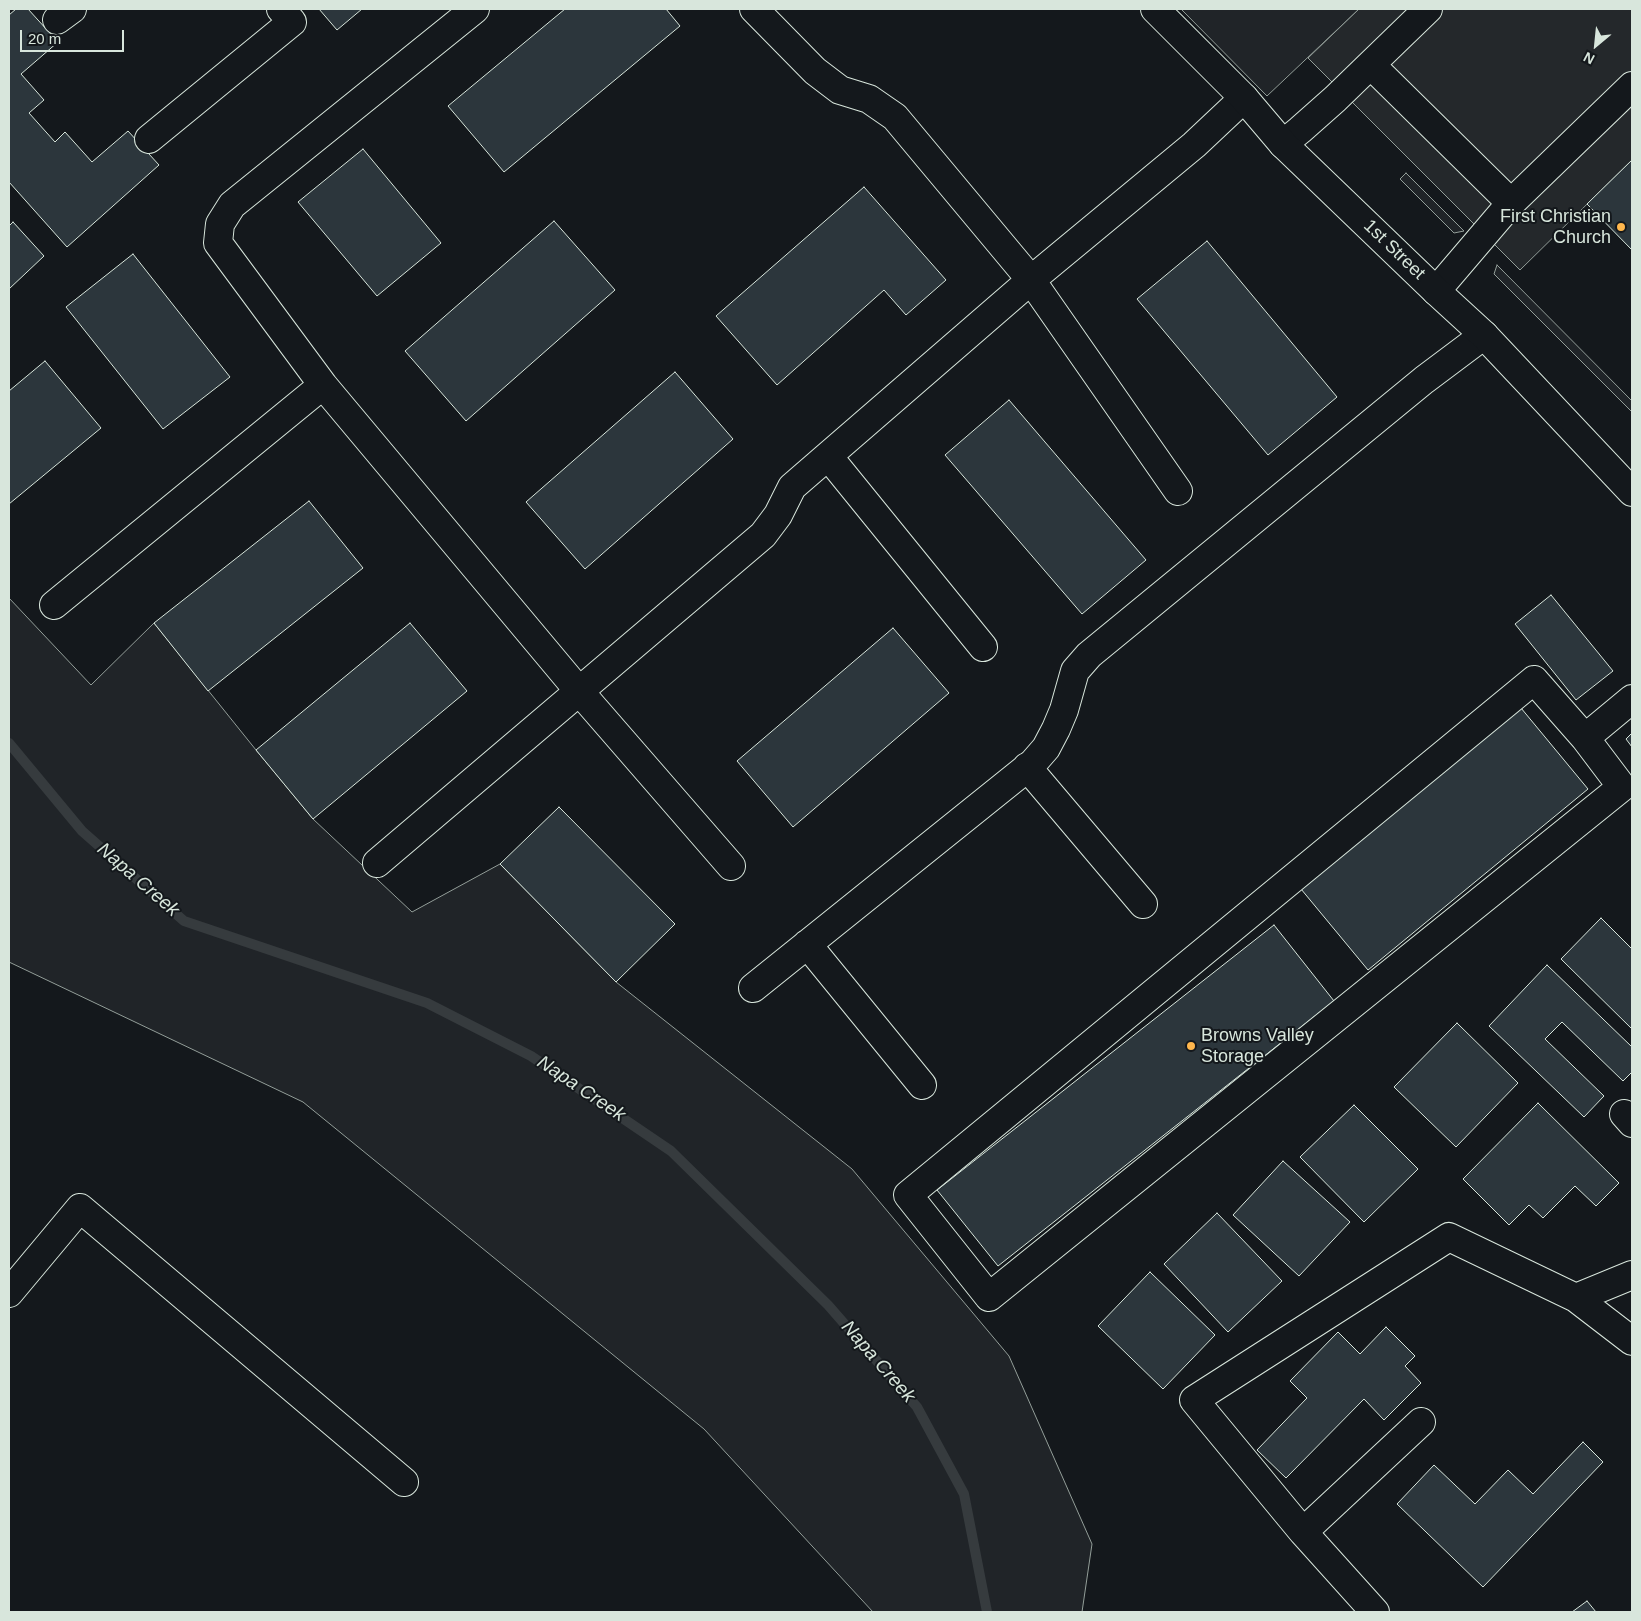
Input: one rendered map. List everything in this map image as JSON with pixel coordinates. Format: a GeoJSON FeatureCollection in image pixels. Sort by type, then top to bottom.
{"type":"FeatureCollection","features":[{"type":"Feature","properties":{"kind":"main road"},"geometry":{"type":"LineString","coordinates":[[149,139],[292,22],[281,9]]}},
{"type":"Feature","properties":{"kind":"main road"},"geometry":{"type":"LineString","coordinates":[[475,9],[232,205],[220,224],[218,243],[323,385],[579,691],[732,866]]}},
{"type":"Feature","properties":{"kind":"main road"},"geometry":{"type":"LineString","coordinates":[[754,9],[815,71],[840,90],[869,99],[895,117],[1031,280],[1178,491]]}},
{"type":"Feature","properties":{"kind":"main road","name":"1st Street"},"geometry":{"type":"LineString","coordinates":[[1155,9],[1244,98],[1282,144],[1484,335],[1632,492]]}},
{"type":"Feature","properties":{"kind":"main road"},"geometry":{"type":"LineString","coordinates":[[1282,144],[1371,66],[1428,9]]}},
{"type":"Feature","properties":{"kind":"main road"},"geometry":{"type":"LineString","coordinates":[[1371,66],[1511,203]]}},
{"type":"Feature","properties":{"kind":"main road"},"geometry":{"type":"LineString","coordinates":[[1436,291],[1511,203],[1632,86]]}},
{"type":"Feature","properties":{"kind":"main road"},"geometry":{"type":"LineString","coordinates":[[377,863],[763,535],[778,515],[792,487],[1031,280],[1194,145],[1244,98]]}},
{"type":"Feature","properties":{"kind":"main road"},"geometry":{"type":"LineString","coordinates":[[753,988],[1027,767],[1046,748],[1064,710],[1074,671],[1089,655],[1424,380],[1484,335]]}},
{"type":"Feature","properties":{"kind":"main road"},"geometry":{"type":"LineString","coordinates":[[54,605],[323,385]]}},
{"type":"Feature","properties":{"kind":"main road"},"geometry":{"type":"LineString","coordinates":[[828,456],[983,647]]}},
{"type":"Feature","properties":{"kind":"main road"},"geometry":{"type":"LineString","coordinates":[[1534,680],[1585,738],[1622,787],[990,1296],[908,1194],[1534,680]]}},
{"type":"Feature","properties":{"kind":"main road"},"geometry":{"type":"LineString","coordinates":[[1585,738],[1632,699]]}},
{"type":"Feature","properties":{"kind":"main road"},"geometry":{"type":"LineString","coordinates":[[1027,767],[1143,904]]}},
{"type":"Feature","properties":{"kind":"main road"},"geometry":{"type":"LineString","coordinates":[[807,944],[922,1085]]}},
{"type":"Feature","properties":{"kind":"main road"},"geometry":{"type":"LineString","coordinates":[[9,1293],[80,1208],[404,1482]]}},
{"type":"Feature","properties":{"kind":"main road"},"geometry":{"type":"LineString","coordinates":[[1376,1612],[1303,1532],[1194,1400],[1449,1237],[1576,1298],[1632,1341]]}},
{"type":"Feature","properties":{"kind":"main road"},"geometry":{"type":"LineString","coordinates":[[1576,1298],[1632,1275]]}},
{"type":"Feature","properties":{"kind":"main road"},"geometry":{"type":"LineString","coordinates":[[1303,1532],[1421,1422]]}},
{"type":"Feature","properties":{"kind":"shaded area"},"geometry":{"type":"Polygon","coordinates":[[[1181,9],[1359,9],[1267,96],[1181,9]]]}},
{"type":"Feature","properties":{"kind":"shaded area"},"geometry":{"type":"Polygon","coordinates":[[[1359,9],[1632,9],[1632,160],[1520,270],[1308,58],[1359,9]]]}},
{"type":"Feature","properties":{"kind":"shaded area"},"geometry":{"type":"Polygon","coordinates":[[[1406,173],[1464,231],[1454,233],[1400,179],[1406,173]]]}},
{"type":"Feature","properties":{"kind":"shaded area"},"geometry":{"type":"Polygon","coordinates":[[[1497,265],[1632,401],[1632,412],[1494,274],[1497,265]]]}},
{"type":"Feature","properties":{"kind":"shaded area"},"geometry":{"type":"Polygon","coordinates":[[[9,598],[91,685],[154,623],[313,819],[412,912],[500,864],[616,982],[852,1169],[1009,1356],[1092,1544],[1082,1612],[873,1612],[704,1429],[303,1102],[9,962],[9,598]]]}},
{"type":"Feature","properties":{"kind":"building"},"geometry":{"type":"Polygon","coordinates":[[[16,9],[28,9],[58,42],[21,74],[44,100],[29,113],[55,142],[65,132],[92,162],[128,131],[159,165],[67,247],[9,182],[9,15],[16,9]]]}},
{"type":"Feature","properties":{"kind":"building"},"geometry":{"type":"Polygon","coordinates":[[[319,9],[362,9],[337,30],[319,9]]]}},
{"type":"Feature","properties":{"kind":"building"},"geometry":{"type":"Polygon","coordinates":[[[565,9],[666,9],[680,26],[504,172],[448,106],[565,9]]]}},
{"type":"Feature","properties":{"kind":"building"},"geometry":{"type":"Polygon","coordinates":[[[363,149],[441,243],[377,296],[298,202],[363,149]]]}},
{"type":"Feature","properties":{"kind":"building","name":"First Christian Church"},"geometry":{"type":"Polygon","coordinates":[[[1632,160],[1632,250],[1587,204],[1632,160]]]}},
{"type":"Feature","properties":{"kind":"building"},"geometry":{"type":"Polygon","coordinates":[[[864,187],[946,280],[906,315],[884,290],[777,385],[716,316],[864,187]]]}},
{"type":"Feature","properties":{"kind":"building"},"geometry":{"type":"Polygon","coordinates":[[[554,221],[615,290],[466,421],[405,351],[554,221]]]}},
{"type":"Feature","properties":{"kind":"building"},"geometry":{"type":"Polygon","coordinates":[[[13,222],[44,256],[9,289],[9,226],[13,222]]]}},
{"type":"Feature","properties":{"kind":"building"},"geometry":{"type":"Polygon","coordinates":[[[1207,241],[1337,397],[1268,455],[1137,299],[1207,241]]]}},
{"type":"Feature","properties":{"kind":"building"},"geometry":{"type":"Polygon","coordinates":[[[133,254],[230,377],[163,429],[66,307],[133,254]]]}},
{"type":"Feature","properties":{"kind":"building"},"geometry":{"type":"Polygon","coordinates":[[[45,361],[101,428],[9,504],[9,391],[45,361]]]}},
{"type":"Feature","properties":{"kind":"building"},"geometry":{"type":"Polygon","coordinates":[[[675,372],[733,439],[585,569],[526,502],[675,372]]]}},
{"type":"Feature","properties":{"kind":"building"},"geometry":{"type":"Polygon","coordinates":[[[1009,400],[1146,560],[1082,614],[945,455],[1009,400]]]}},
{"type":"Feature","properties":{"kind":"building"},"geometry":{"type":"Polygon","coordinates":[[[309,501],[363,568],[208,691],[154,623],[309,501]]]}},
{"type":"Feature","properties":{"kind":"building"},"geometry":{"type":"Polygon","coordinates":[[[1551,595],[1613,671],[1576,700],[1515,624],[1551,595]]]}},
{"type":"Feature","properties":{"kind":"building"},"geometry":{"type":"Polygon","coordinates":[[[410,623],[467,691],[313,819],[256,750],[410,623]]]}},
{"type":"Feature","properties":{"kind":"building"},"geometry":{"type":"Polygon","coordinates":[[[893,628],[949,693],[793,827],[737,761],[893,628]]]}},
{"type":"Feature","properties":{"kind":"building"},"geometry":{"type":"Polygon","coordinates":[[[1521,708],[1588,789],[1368,970],[1301,889],[1521,708]]]}},
{"type":"Feature","properties":{"kind":"building"},"geometry":{"type":"Polygon","coordinates":[[[1632,733],[1632,747],[1626,739],[1632,733]]]}},
{"type":"Feature","properties":{"kind":"building"},"geometry":{"type":"Polygon","coordinates":[[[559,807],[675,924],[616,982],[500,864],[559,807]]]}},
{"type":"Feature","properties":{"kind":"building"},"geometry":{"type":"Polygon","coordinates":[[[1601,918],[1632,949],[1632,1029],[1561,959],[1601,918]]]}},
{"type":"Feature","properties":{"kind":"building"},"geometry":{"type":"Polygon","coordinates":[[[1274,925],[1334,1001],[998,1266],[937,1190],[1274,925]]]}},
{"type":"Feature","properties":{"kind":"building"},"geometry":{"type":"Polygon","coordinates":[[[1547,965],[1632,1047],[1632,1072],[1623,1081],[1562,1022],[1545,1039],[1604,1096],[1584,1117],[1489,1026],[1547,965]]]}},
{"type":"Feature","properties":{"kind":"building"},"geometry":{"type":"Polygon","coordinates":[[[1457,1023],[1518,1083],[1456,1147],[1394,1087],[1457,1023]]]}},
{"type":"Feature","properties":{"kind":"building"},"geometry":{"type":"Polygon","coordinates":[[[1538,1103],[1619,1183],[1596,1206],[1575,1186],[1543,1218],[1529,1205],[1509,1225],[1463,1179],[1538,1103]]]}},
{"type":"Feature","properties":{"kind":"building"},"geometry":{"type":"Polygon","coordinates":[[[1354,1105],[1418,1169],[1364,1222],[1300,1157],[1354,1105]]]}},
{"type":"Feature","properties":{"kind":"building"},"geometry":{"type":"Polygon","coordinates":[[[1283,1161],[1350,1222],[1299,1276],[1233,1215],[1283,1161]]]}},
{"type":"Feature","properties":{"kind":"building"},"geometry":{"type":"Polygon","coordinates":[[[1217,1213],[1282,1281],[1228,1332],[1164,1264],[1217,1213]]]}},
{"type":"Feature","properties":{"kind":"building"},"geometry":{"type":"Polygon","coordinates":[[[1150,1272],[1215,1335],[1163,1389],[1098,1326],[1150,1272]]]}},
{"type":"Feature","properties":{"kind":"building"},"geometry":{"type":"Polygon","coordinates":[[[1386,1327],[1415,1356],[1405,1366],[1421,1383],[1384,1420],[1364,1399],[1286,1478],[1257,1450],[1307,1398],[1290,1381],[1338,1332],[1360,1354],[1386,1327]]]}},
{"type":"Feature","properties":{"kind":"building"},"geometry":{"type":"Polygon","coordinates":[[[1583,1442],[1603,1462],[1483,1587],[1397,1504],[1434,1465],[1475,1504],[1508,1470],[1533,1494],[1583,1442]]]}},
{"type":"Feature","properties":{"kind":"building"},"geometry":{"type":"Polygon","coordinates":[[[1587,1601],[1596,1612],[1572,1612],[1587,1601]]]}},
{"type":"Feature","properties":{"kind":"waterway","name":"Napa Creek"},"geometry":{"type":"LineString","coordinates":[[9,743],[82,831],[184,921],[427,1003],[531,1056],[671,1151],[828,1305],[917,1407],[964,1494],[987,1612]]}},
{"type":"Feature","properties":{"kind":"place","name":"First Christian Church"},"geometry":{"type":"Point","coordinates":[1621,227]}},
{"type":"Feature","properties":{"kind":"place","name":"Browns Valley Storage"},"geometry":{"type":"Point","coordinates":[1191,1046]}}]}
